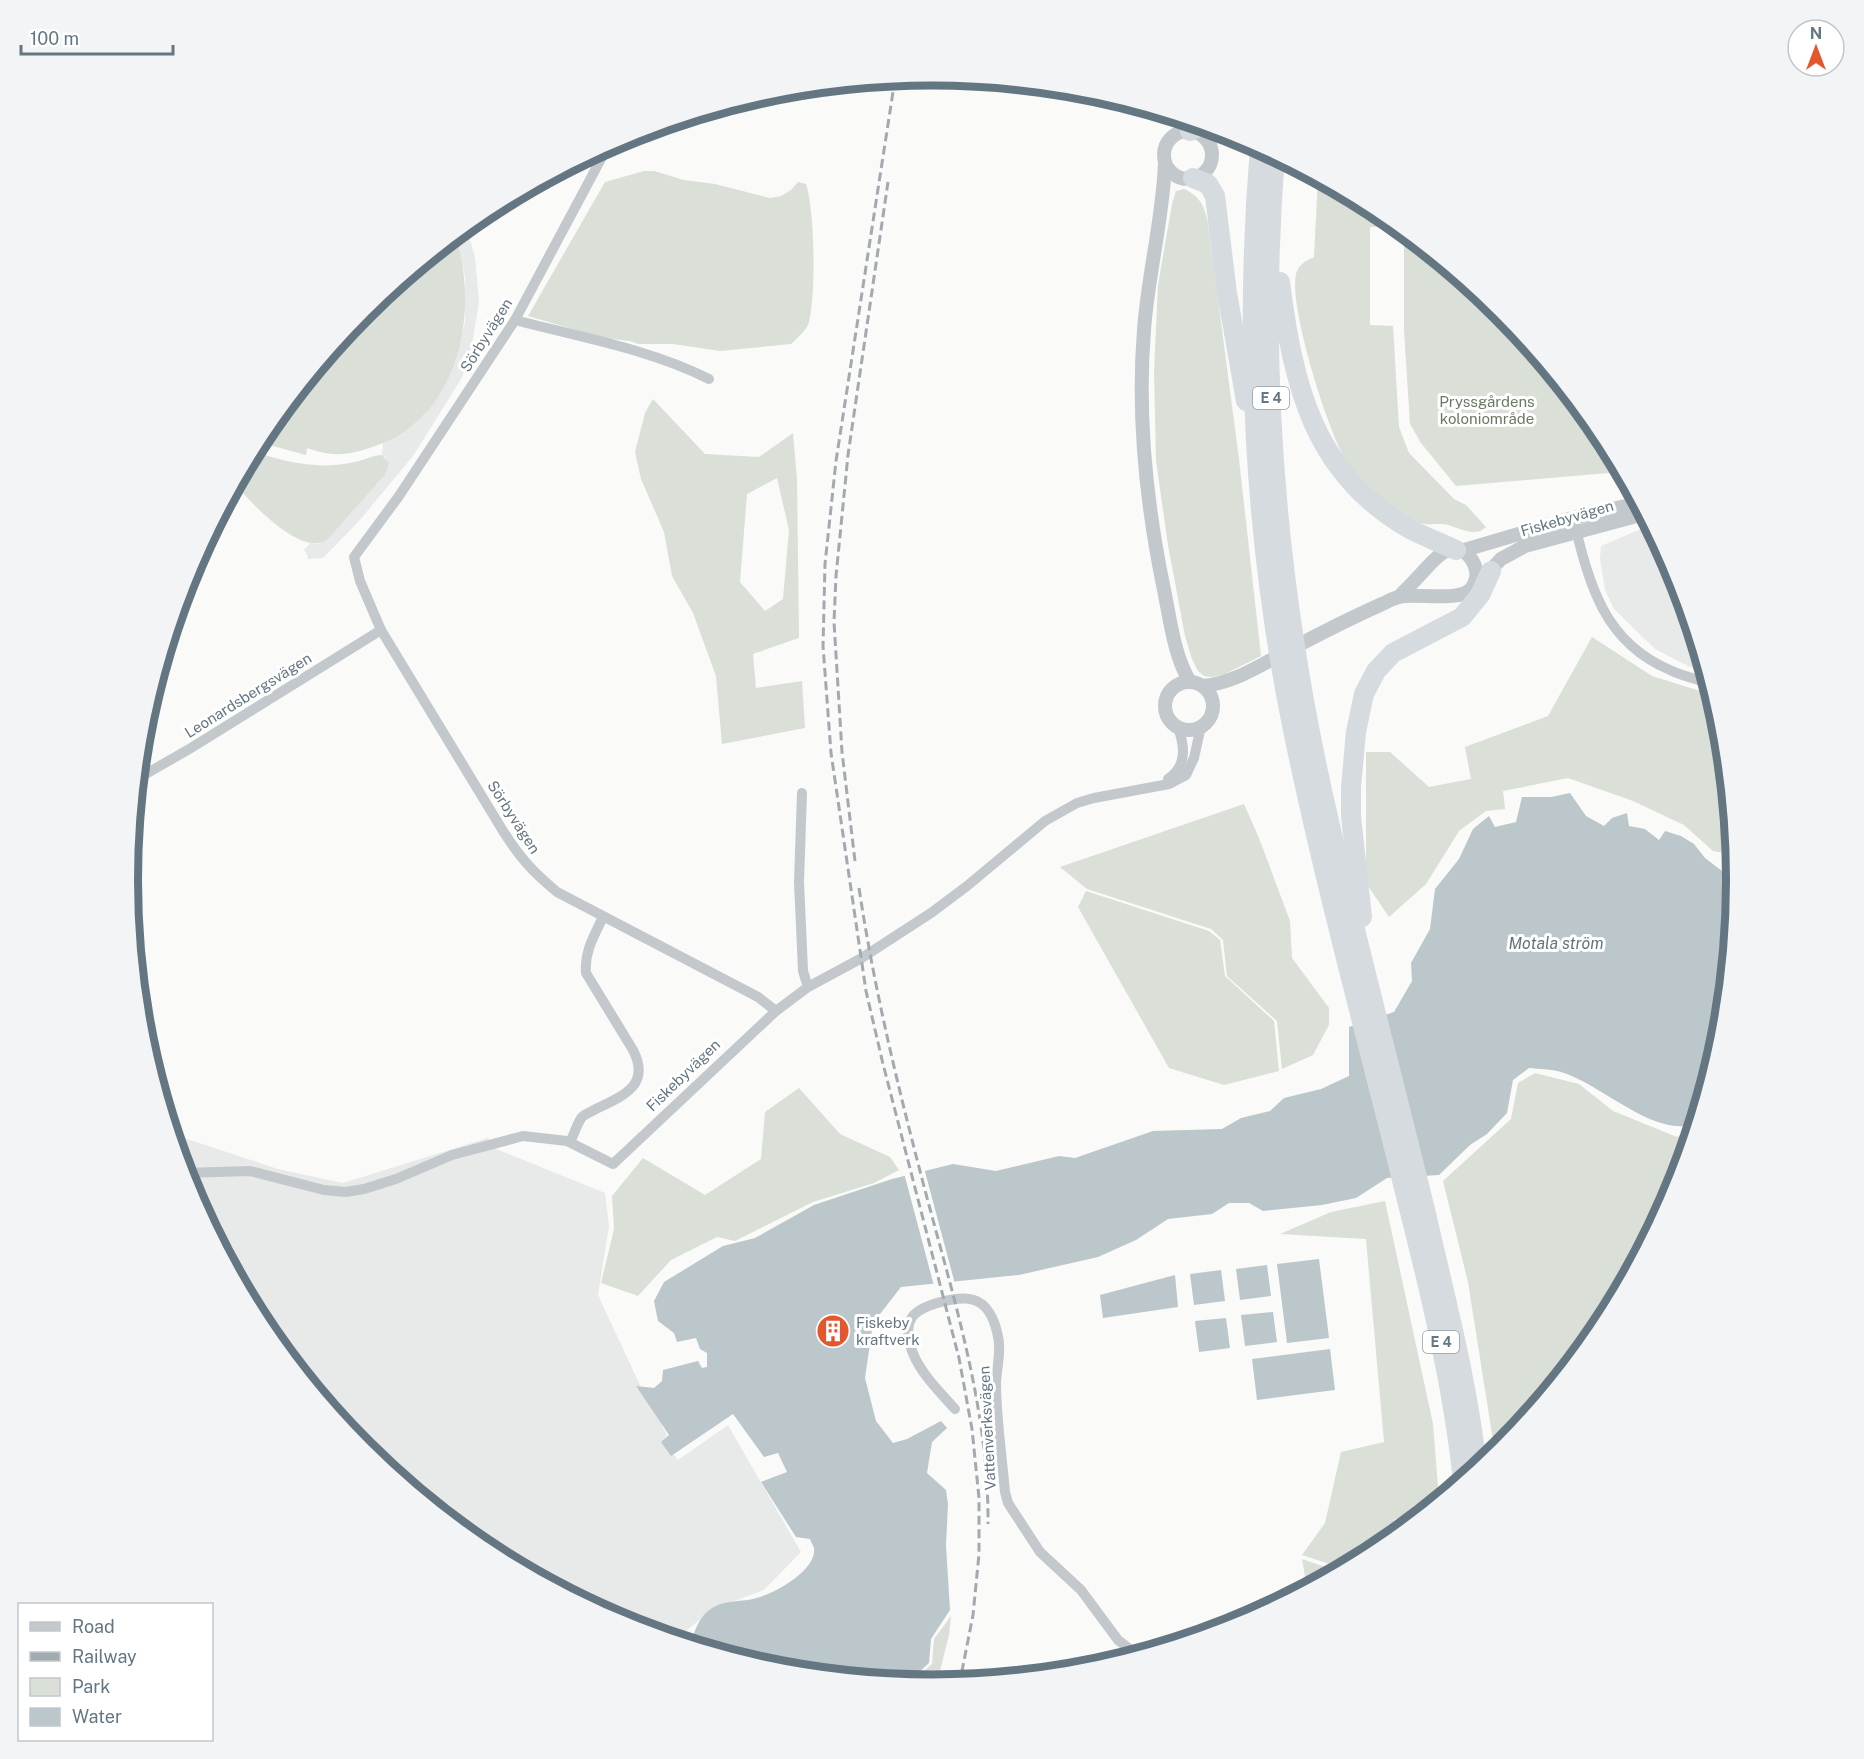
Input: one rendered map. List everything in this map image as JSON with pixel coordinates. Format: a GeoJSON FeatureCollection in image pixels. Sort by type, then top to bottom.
{"type":"FeatureCollection","features":[{"type":"Feature","properties":{"kind":"highway","name":"E 4"},"geometry":{"type":"LineString","coordinates":[[1259,156],[1255,207],[1253,314],[1258,462],[1269,592],[1278,654],[1323,865],[1363,988],[1416,1204],[1457,1346],[1475,1458]]}},
{"type":"Feature","properties":{"kind":"highway","name":"E 4"},"geometry":{"type":"LineString","coordinates":[[1275,163],[1269,278],[1270,387],[1286,586],[1308,728],[1359,942],[1363,988]]}},
{"type":"Feature","properties":{"kind":"highway"},"geometry":{"type":"LineString","coordinates":[[1187,178],[1208,184],[1215,196],[1239,366],[1258,462]]}},
{"type":"Feature","properties":{"kind":"highway"},"geometry":{"type":"LineString","coordinates":[[1272,210],[1288,342],[1300,392],[1314,427],[1346,476],[1374,503],[1412,530],[1458,550]]}},
{"type":"Feature","properties":{"kind":"highway"},"geometry":{"type":"LineString","coordinates":[[1359,942],[1363,913],[1351,816],[1351,787],[1353,750],[1360,711],[1369,682],[1393,653],[1432,632],[1451,625],[1462,617],[1480,595],[1491,571]]}},
{"type":"Feature","properties":{"kind":"highway"},"geometry":{"type":"LineString","coordinates":[[1432,632],[1459,606],[1473,587]]}},
{"type":"Feature","properties":{"kind":"highway","name":"E 4"},"geometry":{"type":"LineString","coordinates":[[1416,1204],[1443,1349],[1461,1471]]}},
{"type":"Feature","properties":{"kind":"street"},"geometry":{"type":"LineString","coordinates":[[1190,681],[1176,686],[1167,695],[1165,707],[1168,719],[1178,727],[1190,730],[1201,726],[1209,719],[1213,703],[1210,694],[1203,686],[1190,681],[1180,663],[1151,520],[1142,430],[1144,331],[1161,214],[1164,149],[1176,133],[1191,129]]}},
{"type":"Feature","properties":{"kind":"street"},"geometry":{"type":"LineString","coordinates":[[1161,214],[1169,191],[1187,178],[1205,172],[1211,160],[1212,153],[1207,140],[1197,132]]}},
{"type":"Feature","properties":{"kind":"street","name":"Sörbyvägen"},"geometry":{"type":"LineString","coordinates":[[602,158],[516,320],[399,496],[354,557],[377,632],[521,859],[534,873],[557,892],[758,997],[776,1011]]}},
{"type":"Feature","properties":{"kind":"street"},"geometry":{"type":"LineString","coordinates":[[1165,163],[1171,172],[1187,178]]}},
{"type":"Feature","properties":{"kind":"street"},"geometry":{"type":"LineString","coordinates":[[516,320],[636,351],[709,379]]}},
{"type":"Feature","properties":{"kind":"street","name":"Fiskebyvägen"},"geometry":{"type":"LineString","coordinates":[[1203,686],[1222,682],[1244,673],[1399,597],[1461,595],[1491,571],[1501,559],[1525,546],[1575,525],[1632,505]]}},
{"type":"Feature","properties":{"kind":"street","name":"Fiskebyvägen"},"geometry":{"type":"LineString","coordinates":[[1399,597],[1439,554],[1575,525],[1637,515]]}},
{"type":"Feature","properties":{"kind":"street"},"geometry":{"type":"LineString","coordinates":[[1575,525],[1592,588],[1606,616],[1627,641],[1656,664],[1701,680]]}},
{"type":"Feature","properties":{"kind":"street"},"geometry":{"type":"LineString","coordinates":[[1458,550],[1467,554],[1474,564],[1476,578],[1473,587]]}},
{"type":"Feature","properties":{"kind":"street","name":"Leonardsbergsvägen"},"geometry":{"type":"LineString","coordinates":[[145,774],[377,632]]}},
{"type":"Feature","properties":{"kind":"street"},"geometry":{"type":"LineString","coordinates":[[1176,686],[1180,663]]}},
{"type":"Feature","properties":{"kind":"street","name":"Fiskebyvägen"},"geometry":{"type":"LineString","coordinates":[[1213,703],[1221,692],[1244,673]]}},
{"type":"Feature","properties":{"kind":"street","name":"Fiskebyvägen"},"geometry":{"type":"LineString","coordinates":[[194,1172],[250,1171],[324,1190],[346,1192],[396,1179],[453,1155],[523,1136],[570,1142],[613,1164],[776,1011],[808,987],[860,959],[931,913],[1045,821],[1094,798],[1170,783],[1186,775],[1194,758],[1201,726]]}},
{"type":"Feature","properties":{"kind":"street","name":"Fiskebyvägen"},"geometry":{"type":"LineString","coordinates":[[1154,786],[1178,772],[1181,765],[1184,757],[1178,727]]}},
{"type":"Feature","properties":{"kind":"street"},"geometry":{"type":"LineString","coordinates":[[802,793],[799,882],[803,971],[808,987]]}},
{"type":"Feature","properties":{"kind":"street"},"geometry":{"type":"LineString","coordinates":[[570,1142],[582,1117],[629,1092],[636,1083],[638,1070],[637,1058],[633,1050],[586,973],[585,962],[588,948],[603,917]]}},
{"type":"Feature","properties":{"kind":"street","name":"Vattenverksvägen"},"geometry":{"type":"LineString","coordinates":[[955,1409],[917,1362],[909,1341],[908,1328],[909,1321],[914,1314],[922,1309],[963,1298],[981,1303],[989,1312],[997,1331],[999,1343],[996,1383],[1005,1492],[1008,1503],[1040,1552],[1081,1590],[1118,1640],[1129,1648]]}},
{"type":"Feature","properties":{"kind":"shaded area"},"geometry":{"type":"Polygon","coordinates":[[[469,235],[475,257],[479,302],[468,364],[460,381],[413,456],[359,521],[323,558],[307,559],[308,556],[304,550],[310,543],[318,544],[328,539],[385,475],[386,458],[382,455],[383,443],[413,425],[425,414],[444,386],[454,362],[465,323],[465,276],[457,244],[469,235]]]}},
{"type":"Feature","properties":{"kind":"shaded area"},"geometry":{"type":"Polygon","coordinates":[[[1644,528],[1666,576],[1698,669],[1655,649],[1614,609],[1605,590],[1600,559],[1601,546],[1644,528]]]}},
{"type":"Feature","properties":{"kind":"shaded area"},"geometry":{"type":"Polygon","coordinates":[[[181,1137],[278,1169],[343,1183],[488,1138],[494,1148],[605,1193],[609,1226],[598,1295],[639,1383],[667,1435],[663,1441],[678,1460],[728,1425],[801,1552],[764,1590],[713,1609],[683,1633],[628,1613],[581,1592],[491,1540],[408,1476],[335,1403],[272,1321],[220,1231],[198,1183],[181,1137]]]}},
{"type":"Feature","properties":{"kind":"green space"},"geometry":{"type":"Polygon","coordinates":[[[644,171],[654,171],[684,180],[715,184],[770,198],[781,196],[798,182],[806,184],[813,232],[814,273],[811,309],[806,328],[791,344],[720,351],[673,344],[638,344],[604,338],[528,316],[605,182],[644,171]]]}},
{"type":"Feature","properties":{"kind":"green space"},"geometry":{"type":"Polygon","coordinates":[[[1318,186],[1383,226],[1370,227],[1370,325],[1393,326],[1399,427],[1409,453],[1454,499],[1466,505],[1486,527],[1482,530],[1472,532],[1445,524],[1416,522],[1396,511],[1366,486],[1343,457],[1323,405],[1298,311],[1295,287],[1297,271],[1304,262],[1314,257],[1318,186]]]}},
{"type":"Feature","properties":{"kind":"green space"},"geometry":{"type":"Polygon","coordinates":[[[1184,189],[1201,203],[1208,223],[1239,459],[1261,656],[1225,674],[1212,677],[1204,676],[1198,671],[1185,636],[1168,545],[1156,461],[1154,371],[1158,285],[1172,204],[1176,191],[1184,189]]]}},
{"type":"Feature","properties":{"kind":"green space","name":"Pryssgårdens koloniområde"},"geometry":{"type":"Polygon","coordinates":[[[1404,242],[1456,283],[1529,356],[1562,396],[1614,473],[1456,486],[1421,443],[1410,424],[1404,330],[1404,242]]]}},
{"type":"Feature","properties":{"kind":"green space"},"geometry":{"type":"Polygon","coordinates":[[[457,244],[465,295],[463,326],[457,357],[445,385],[428,410],[406,430],[378,445],[342,454],[307,448],[306,455],[268,445],[302,396],[335,356],[408,283],[457,244]]]}},
{"type":"Feature","properties":{"kind":"green space"},"geometry":{"type":"Polygon","coordinates":[[[653,399],[705,454],[759,457],[793,433],[797,479],[799,638],[753,654],[756,688],[802,681],[805,728],[722,744],[716,676],[693,613],[672,576],[664,532],[641,479],[635,452],[645,413],[653,399]],[[777,478],[747,494],[740,582],[765,611],[783,599],[789,530],[777,478]]]}},
{"type":"Feature","properties":{"kind":"green space"},"geometry":{"type":"Polygon","coordinates":[[[262,454],[291,462],[316,465],[342,464],[382,455],[389,463],[385,475],[328,539],[317,543],[305,542],[292,535],[278,526],[240,489],[262,454]]]}},
{"type":"Feature","properties":{"kind":"green space"},"geometry":{"type":"Polygon","coordinates":[[[1592,637],[1652,676],[1703,692],[1719,776],[1725,853],[1713,851],[1684,825],[1633,801],[1568,778],[1503,791],[1505,809],[1486,811],[1459,831],[1426,884],[1389,917],[1366,883],[1366,752],[1390,752],[1429,787],[1471,779],[1465,747],[1548,716],[1592,637]]]}},
{"type":"Feature","properties":{"kind":"green space"},"geometry":{"type":"Polygon","coordinates":[[[1244,804],[1290,921],[1292,958],[1329,1008],[1329,1025],[1313,1055],[1282,1069],[1277,1021],[1227,976],[1223,940],[1211,929],[1087,889],[1060,867],[1244,804]]]}},
{"type":"Feature","properties":{"kind":"green space"},"geometry":{"type":"Polygon","coordinates":[[[1086,891],[1209,931],[1220,940],[1225,976],[1274,1021],[1279,1071],[1224,1085],[1169,1068],[1078,907],[1086,891]]]}},
{"type":"Feature","properties":{"kind":"green space"},"geometry":{"type":"Polygon","coordinates":[[[1535,1073],[1579,1084],[1613,1111],[1677,1137],[1685,1133],[1666,1183],[1620,1277],[1562,1363],[1493,1441],[1468,1282],[1443,1181],[1511,1119],[1518,1083],[1535,1073]]]}},
{"type":"Feature","properties":{"kind":"green space"},"geometry":{"type":"Polygon","coordinates":[[[799,1088],[840,1134],[890,1157],[899,1170],[874,1183],[813,1202],[735,1241],[717,1237],[671,1260],[638,1296],[601,1283],[614,1229],[612,1196],[643,1158],[705,1195],[761,1159],[765,1112],[799,1088]]]}},
{"type":"Feature","properties":{"kind":"green space"},"geometry":{"type":"Polygon","coordinates":[[[1385,1201],[1433,1424],[1438,1490],[1402,1518],[1395,1519],[1388,1529],[1373,1540],[1332,1565],[1302,1555],[1325,1523],[1341,1452],[1384,1442],[1366,1239],[1280,1234],[1331,1212],[1385,1201]]]}},
{"type":"Feature","properties":{"kind":"green space"},"geometry":{"type":"Polygon","coordinates":[[[1302,1559],[1328,1568],[1306,1580],[1302,1559]]]}},
{"type":"Feature","properties":{"kind":"green space"},"geometry":{"type":"Polygon","coordinates":[[[951,1616],[949,1635],[939,1674],[921,1674],[932,1664],[934,1639],[951,1616]]]}},
{"type":"Feature","properties":{"kind":"water","name":"Motala ström"},"geometry":{"type":"Polygon","coordinates":[[[1570,793],[1586,816],[1604,826],[1612,818],[1627,813],[1629,826],[1645,829],[1659,840],[1665,831],[1681,836],[1694,844],[1705,858],[1722,871],[1726,870],[1724,931],[1719,983],[1711,1034],[1687,1125],[1678,1126],[1645,1117],[1576,1078],[1557,1071],[1529,1068],[1513,1080],[1507,1113],[1487,1134],[1470,1145],[1439,1175],[1387,1178],[1356,1198],[1322,1205],[1263,1211],[1249,1203],[1229,1203],[1212,1214],[1168,1219],[1136,1240],[1098,1257],[1019,1275],[901,1287],[873,1323],[865,1378],[876,1421],[893,1443],[907,1439],[941,1421],[947,1428],[932,1442],[927,1473],[946,1490],[948,1504],[946,1545],[950,1610],[931,1639],[929,1663],[917,1673],[828,1667],[777,1658],[693,1636],[698,1623],[712,1608],[761,1597],[792,1581],[808,1565],[813,1557],[814,1548],[810,1539],[796,1537],[761,1482],[787,1472],[778,1453],[764,1457],[733,1414],[671,1456],[661,1442],[669,1435],[636,1386],[654,1388],[662,1381],[663,1370],[698,1361],[702,1368],[707,1367],[707,1353],[700,1349],[696,1338],[677,1342],[674,1333],[658,1321],[654,1301],[664,1282],[723,1246],[755,1238],[814,1205],[892,1179],[953,1164],[996,1171],[1059,1156],[1075,1158],[1153,1131],[1222,1129],[1241,1118],[1270,1111],[1284,1098],[1321,1089],[1349,1076],[1349,1027],[1394,1012],[1412,981],[1411,963],[1430,929],[1435,889],[1459,859],[1473,829],[1489,816],[1495,827],[1516,822],[1522,797],[1551,797],[1570,793]]]}},
{"type":"Feature","properties":{"kind":"water"},"geometry":{"type":"Polygon","coordinates":[[[1319,1259],[1329,1338],[1287,1343],[1277,1264],[1319,1259]]]}},
{"type":"Feature","properties":{"kind":"water"},"geometry":{"type":"Polygon","coordinates":[[[1267,1265],[1271,1296],[1240,1300],[1236,1269],[1267,1265]]]}},
{"type":"Feature","properties":{"kind":"water"},"geometry":{"type":"Polygon","coordinates":[[[1221,1270],[1225,1301],[1194,1305],[1190,1274],[1221,1270]]]}},
{"type":"Feature","properties":{"kind":"water"},"geometry":{"type":"Polygon","coordinates":[[[1175,1275],[1178,1307],[1103,1318],[1100,1295],[1175,1275]]]}},
{"type":"Feature","properties":{"kind":"water"},"geometry":{"type":"Polygon","coordinates":[[[1273,1312],[1277,1342],[1245,1346],[1241,1315],[1273,1312]]]}},
{"type":"Feature","properties":{"kind":"water"},"geometry":{"type":"Polygon","coordinates":[[[1226,1318],[1230,1348],[1199,1352],[1195,1321],[1226,1318]]]}},
{"type":"Feature","properties":{"kind":"water"},"geometry":{"type":"Polygon","coordinates":[[[1330,1349],[1335,1390],[1257,1400],[1252,1359],[1330,1349]]]}},
{"type":"Feature","properties":{"kind":"pier"},"geometry":{"type":"Polygon","coordinates":[[[924,1168],[955,1284],[934,1286],[904,1173],[924,1168]]]}},
{"type":"Feature","properties":{"kind":"railway"},"geometry":{"type":"LineString","coordinates":[[894,87],[836,461],[825,564],[823,646],[831,753],[866,991],[959,1358],[972,1429],[979,1498],[979,1554],[973,1615],[962,1673]]}},
{"type":"Feature","properties":{"kind":"railway"},"geometry":{"type":"LineString","coordinates":[[855,861],[842,752],[834,622],[836,576],[848,455],[888,182]]}},
{"type":"Feature","properties":{"kind":"railway"},"geometry":{"type":"LineString","coordinates":[[859,888],[872,966],[897,1080],[968,1358],[983,1440],[988,1524]]}},
{"type":"Feature","properties":{"kind":"place","name":"Fiskeby kraftverk"},"geometry":{"type":"Point","coordinates":[833,1331]}}]}
